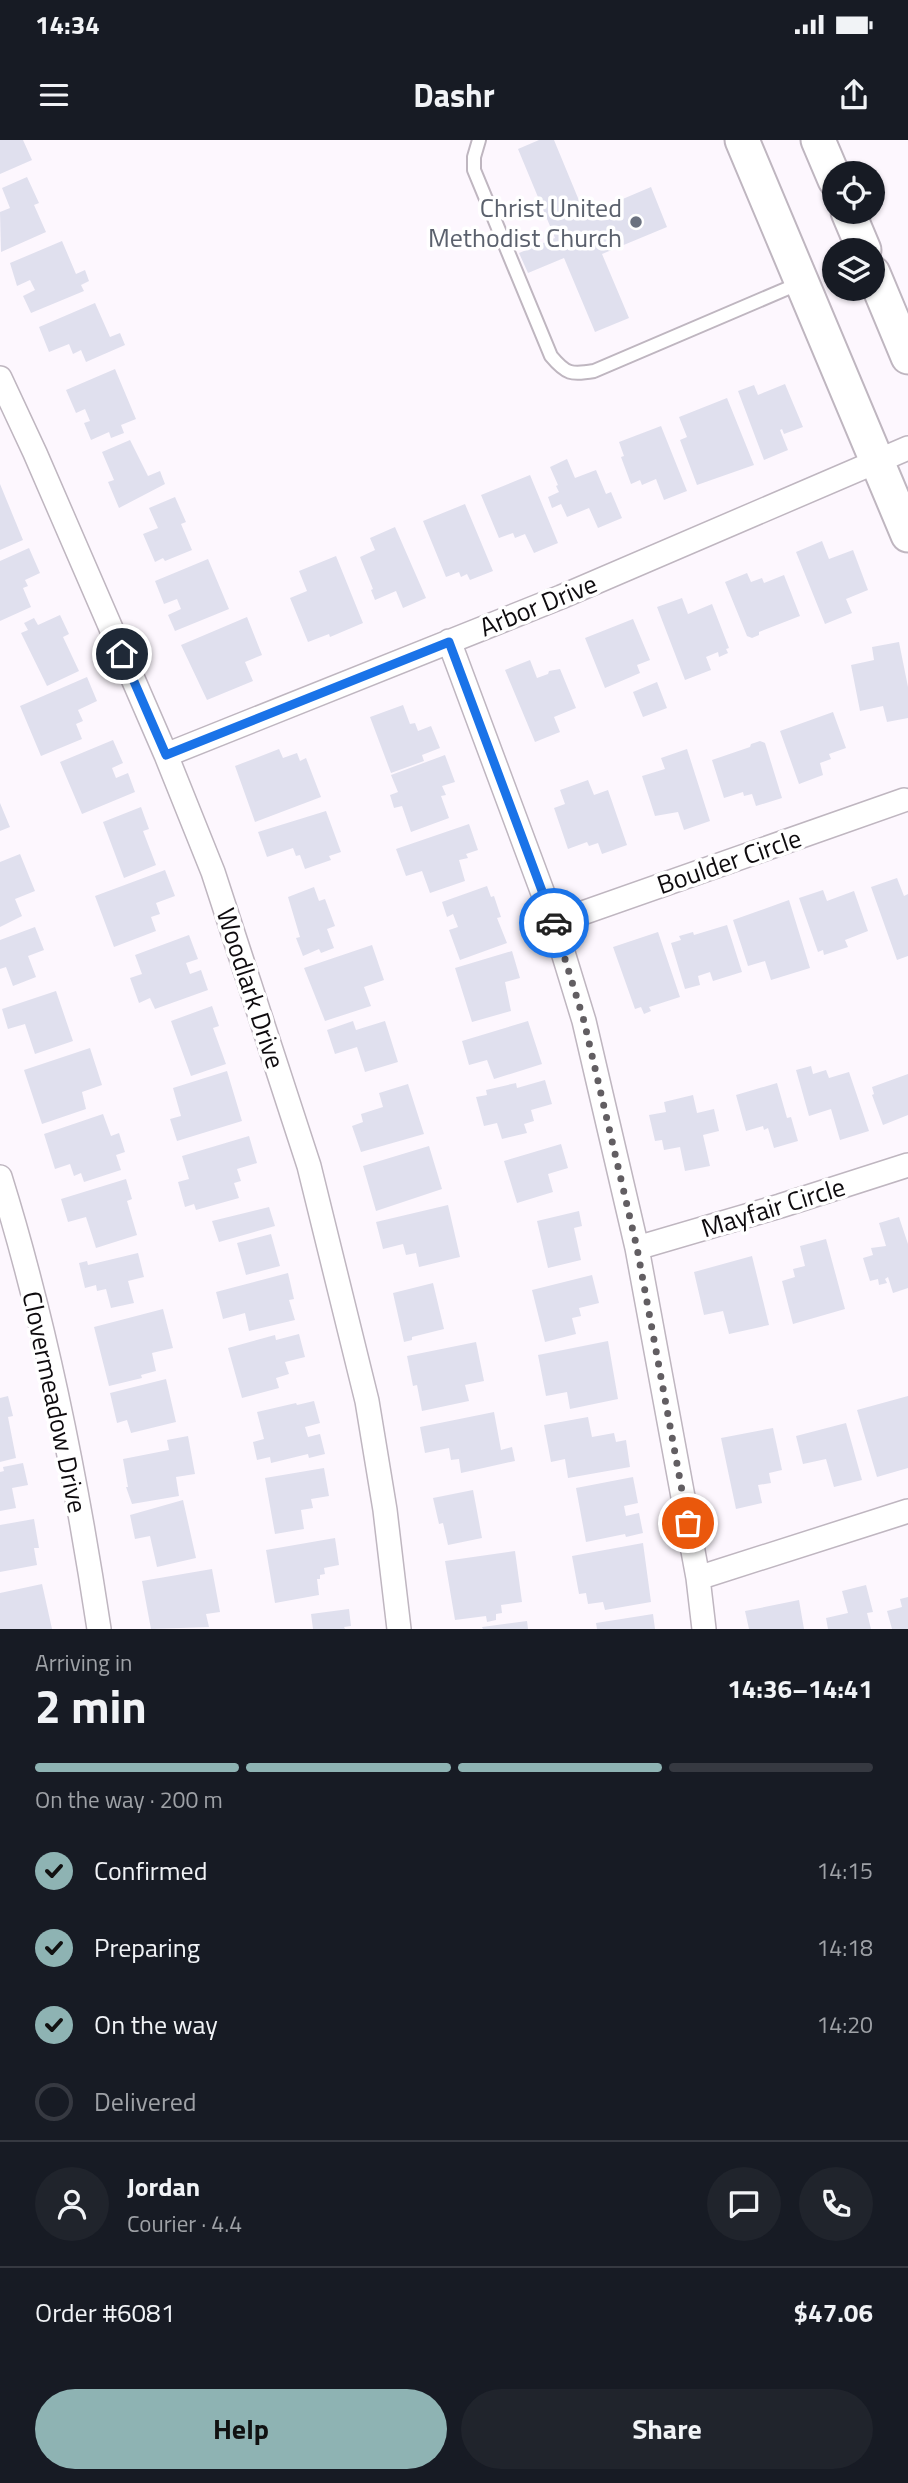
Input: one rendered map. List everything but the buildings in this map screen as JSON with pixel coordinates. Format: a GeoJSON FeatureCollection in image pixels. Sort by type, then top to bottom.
{"type":"FeatureCollection","features":[{"type":"Feature","properties":{"kind":"main road"},"geometry":{"type":"LineString","coordinates":[[742,140],[908,535]]}},
{"type":"Feature","properties":{"kind":"main road"},"geometry":{"type":"LineString","coordinates":[[818,140],[827,161]]}},
{"type":"Feature","properties":{"kind":"main road"},"geometry":{"type":"LineString","coordinates":[[885,301],[908,357]]}},
{"type":"Feature","properties":{"kind":"street","name":"Woodlark Drive"},"geometry":{"type":"LineString","coordinates":[[0,378],[166,755],[213,872],[309,1166],[368,1401],[400,1629]]}},
{"type":"Feature","properties":{"kind":"street","name":"Arbor Drive"},"geometry":{"type":"LineString","coordinates":[[166,755],[561,597],[908,448]]}},
{"type":"Feature","properties":{"kind":"street"},"geometry":{"type":"LineString","coordinates":[[449,642],[554,923],[584,1021],[637,1248],[698,1578],[704,1629]]}},
{"type":"Feature","properties":{"kind":"street","name":"Boulder Circle"},"geometry":{"type":"LineString","coordinates":[[554,923],[904,800]]}},
{"type":"Feature","properties":{"kind":"street","name":"Mayfair Circle"},"geometry":{"type":"LineString","coordinates":[[637,1248],[908,1165]]}},
{"type":"Feature","properties":{"kind":"street","name":"Clovermeadow Drive"},"geometry":{"type":"LineString","coordinates":[[0,1177],[33,1296],[64,1433],[99,1629]]}},
{"type":"Feature","properties":{"kind":"street"},"geometry":{"type":"LineString","coordinates":[[698,1578],[908,1511]]}},
{"type":"Feature","properties":{"kind":"lane"},"geometry":{"type":"LineString","coordinates":[[479,140],[474,157],[474,170],[551,356],[562,370],[576,374],[594,372],[802,282]]}},
{"type":"Feature","properties":{"kind":"way so far"},"geometry":{"type":"LineString","coordinates":[[554,923],[584,1021],[637,1248],[688,1523]]}},
{"type":"Feature","properties":{"kind":"place","name":"Christ United Methodist Church"},"geometry":{"type":"Point","coordinates":[636,222]}},
{"type":"Feature","properties":{"kind":"route"},"geometry":{"type":"LineString","coordinates":[[122,654],[166,755],[449,642],[554,923]]}}]}
